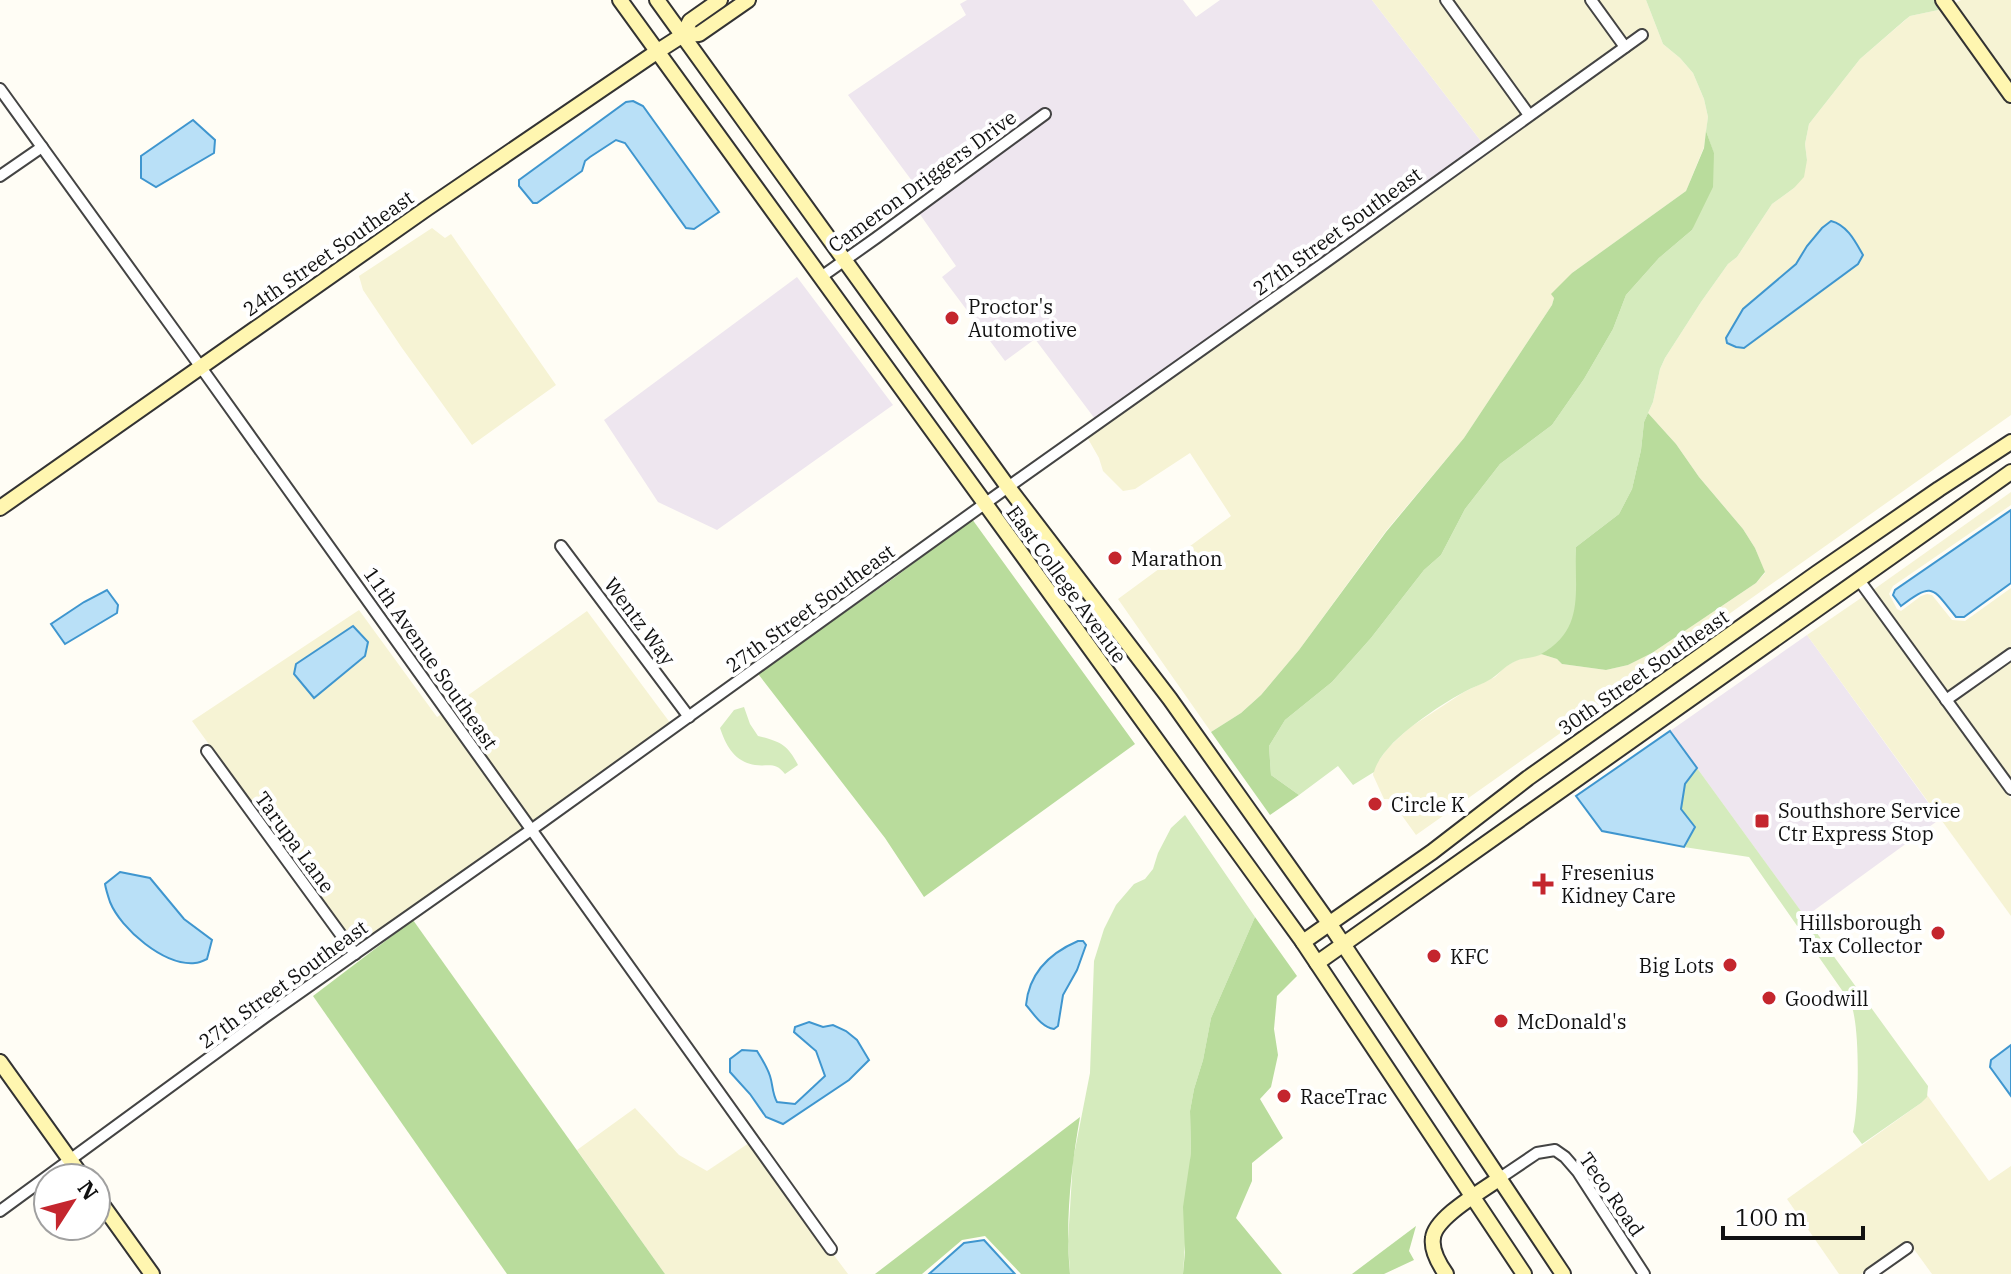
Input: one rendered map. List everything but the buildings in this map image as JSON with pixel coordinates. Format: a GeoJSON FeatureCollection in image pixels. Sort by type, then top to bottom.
{"type":"FeatureCollection","features":[{"type":"Feature","properties":{"kind":"street","name":"East College Avenue"},"geometry":{"type":"LineString","coordinates":[[620,0],[1303,942],[1524,1274]]}},
{"type":"Feature","properties":{"kind":"street","name":"East College Avenue"},"geometry":{"type":"LineString","coordinates":[[657,0],[1008,487],[1170,699],[1344,944],[1563,1274]]}},
{"type":"Feature","properties":{"kind":"street","name":"24th Street Southeast"},"geometry":{"type":"LineString","coordinates":[[683,35],[690,21],[720,0]]}},
{"type":"Feature","properties":{"kind":"street","name":"24th Street Southeast"},"geometry":{"type":"LineString","coordinates":[[0,508],[426,209],[658,51],[683,35],[699,34],[748,0]]}},
{"type":"Feature","properties":{"kind":"street"},"geometry":{"type":"LineString","coordinates":[[1446,0],[1529,115]]}},
{"type":"Feature","properties":{"kind":"street"},"geometry":{"type":"LineString","coordinates":[[1591,0],[1625,47]]}},
{"type":"Feature","properties":{"kind":"street"},"geometry":{"type":"LineString","coordinates":[[1943,0],[2011,95]]}},
{"type":"Feature","properties":{"kind":"street","name":"27th Street Southeast"},"geometry":{"type":"LineString","coordinates":[[0,1211],[265,1017],[1642,35]]}},
{"type":"Feature","properties":{"kind":"street","name":"11th Avenue Southeast"},"geometry":{"type":"LineString","coordinates":[[0,89],[831,1249]]}},
{"type":"Feature","properties":{"kind":"street","name":"Cameron Driggers Drive"},"geometry":{"type":"LineString","coordinates":[[821,277],[1045,114]]}},
{"type":"Feature","properties":{"kind":"street"},"geometry":{"type":"LineString","coordinates":[[0,176],[42,147]]}},
{"type":"Feature","properties":{"kind":"street","name":"30th Street Southeast"},"geometry":{"type":"LineString","coordinates":[[1303,942],[1805,582],[2011,442]]}},
{"type":"Feature","properties":{"kind":"street"},"geometry":{"type":"LineString","coordinates":[[1317,963],[2011,472]]}},
{"type":"Feature","properties":{"kind":"street","name":"Wentz Way"},"geometry":{"type":"LineString","coordinates":[[561,546],[689,717]]}},
{"type":"Feature","properties":{"kind":"street"},"geometry":{"type":"LineString","coordinates":[[1859,580],[2011,789]]}},
{"type":"Feature","properties":{"kind":"street"},"geometry":{"type":"LineString","coordinates":[[1946,700],[2011,654]]}},
{"type":"Feature","properties":{"kind":"street","name":"Tarupa Lane"},"geometry":{"type":"LineString","coordinates":[[207,751],[355,954]]}},
{"type":"Feature","properties":{"kind":"street"},"geometry":{"type":"LineString","coordinates":[[0,1062],[70,1160]]}},
{"type":"Feature","properties":{"kind":"street","name":"Teco Road"},"geometry":{"type":"LineString","coordinates":[[1500,1178],[1537,1153],[1555,1150],[1578,1172],[1644,1274]]}},
{"type":"Feature","properties":{"kind":"street"},"geometry":{"type":"LineString","coordinates":[[1446,1274],[1435,1253],[1433,1238],[1437,1227],[1500,1178]]}},
{"type":"Feature","properties":{"kind":"street"},"geometry":{"type":"LineString","coordinates":[[112,1218],[152,1274]]}},
{"type":"Feature","properties":{"kind":"street"},"geometry":{"type":"LineString","coordinates":[[1870,1274],[1907,1248]]}},
{"type":"Feature","properties":{"kind":"shaded area"},"geometry":{"type":"Polygon","coordinates":[[[967,0],[1183,0],[1196,17],[1220,0],[1372,0],[1484,145],[1095,419],[1035,339],[1005,361],[942,277],[956,266],[919,213],[1052,115],[1047,107],[924,197],[848,95],[966,15],[960,4],[967,0]]]}},
{"type":"Feature","properties":{"kind":"shaded area"},"geometry":{"type":"Polygon","coordinates":[[[1372,0],[1646,0],[1663,44],[1693,73],[1704,99],[1708,117],[1704,147],[1686,191],[1572,273],[1464,438],[1386,531],[1299,650],[1261,695],[1241,713],[1211,732],[1118,599],[1231,516],[1190,453],[1135,489],[1123,491],[1103,471],[1087,437],[1491,152],[1372,0]]]}},
{"type":"Feature","properties":{"kind":"shaded area"},"geometry":{"type":"Polygon","coordinates":[[[1961,0],[2011,0],[2011,86],[1953,4],[1961,0]]]}},
{"type":"Feature","properties":{"kind":"shaded area"},"geometry":{"type":"Polygon","coordinates":[[[1943,9],[2011,105],[2011,415],[1416,835],[1390,799],[1384,799],[1373,775],[1374,767],[1388,748],[1409,728],[1464,692],[1495,677],[1517,660],[1541,654],[1562,664],[1606,670],[1628,665],[1652,653],[1756,583],[1765,573],[1743,529],[1648,413],[1665,358],[1701,302],[1728,264],[1737,257],[1772,204],[1794,188],[1807,160],[1805,144],[1809,124],[1860,59],[1910,16],[1943,9]],[[1831,221],[1822,228],[1796,264],[1765,289],[1744,348],[1857,264],[1863,255],[1831,221]]]}},
{"type":"Feature","properties":{"kind":"shaded area"},"geometry":{"type":"Polygon","coordinates":[[[432,228],[445,238],[451,234],[556,385],[472,445],[363,290],[359,276],[432,228]]]}},
{"type":"Feature","properties":{"kind":"shaded area"},"geometry":{"type":"Polygon","coordinates":[[[797,277],[893,405],[717,530],[658,502],[604,420],[797,277]]]}},
{"type":"Feature","properties":{"kind":"shaded area"},"geometry":{"type":"Polygon","coordinates":[[[2011,492],[2011,505],[1893,586],[1889,594],[1901,611],[1921,596],[1932,595],[1952,620],[1965,621],[2011,588],[2011,648],[1948,693],[1873,590],[2011,492]]]}},
{"type":"Feature","properties":{"kind":"shaded area"},"geometry":{"type":"Polygon","coordinates":[[[1864,596],[2011,799],[2011,916],[1807,635],[1864,596]]]}},
{"type":"Feature","properties":{"kind":"shaded area"},"geometry":{"type":"Polygon","coordinates":[[[359,610],[437,717],[442,714],[524,829],[356,947],[192,721],[359,610]]]}},
{"type":"Feature","properties":{"kind":"shaded area"},"geometry":{"type":"Polygon","coordinates":[[[587,611],[671,724],[533,823],[450,708],[587,611]]]}},
{"type":"Feature","properties":{"kind":"shaded area"},"geometry":{"type":"Polygon","coordinates":[[[1807,635],[1940,819],[1805,917],[1670,731],[1807,635]]]}},
{"type":"Feature","properties":{"kind":"shaded area"},"geometry":{"type":"Polygon","coordinates":[[[2011,660],[2011,780],[1954,701],[2011,660]]]}},
{"type":"Feature","properties":{"kind":"shaded area"},"geometry":{"type":"Polygon","coordinates":[[[1927,1095],[1989,1181],[2011,1166],[2011,1274],[1932,1274],[1908,1241],[1861,1274],[1839,1274],[1787,1199],[1921,1103],[1927,1095]]]}},
{"type":"Feature","properties":{"kind":"shaded area"},"geometry":{"type":"Polygon","coordinates":[[[635,1108],[679,1155],[707,1171],[749,1143],[829,1255],[833,1254],[848,1274],[665,1274],[577,1150],[635,1108]]]}},
{"type":"Feature","properties":{"kind":"green space"},"geometry":{"type":"Polygon","coordinates":[[[1646,0],[1937,0],[1943,9],[1910,16],[1860,59],[1809,124],[1804,177],[1772,204],[1665,358],[1644,422],[1632,489],[1619,514],[1576,547],[1575,612],[1564,636],[1545,652],[1512,663],[1491,679],[1426,716],[1399,737],[1374,772],[1353,785],[1338,766],[1299,795],[1271,775],[1269,746],[1285,720],[1332,682],[1424,570],[1441,555],[1465,509],[1500,464],[1552,425],[1613,329],[1626,295],[1659,258],[1692,230],[1714,154],[1706,131],[1708,117],[1693,73],[1663,44],[1646,0]]]}},
{"type":"Feature","properties":{"kind":"green space"},"geometry":{"type":"Polygon","coordinates":[[[1706,131],[1714,153],[1713,187],[1692,230],[1659,258],[1626,295],[1613,329],[1552,425],[1500,464],[1465,509],[1441,555],[1424,570],[1332,682],[1285,720],[1269,746],[1271,775],[1299,795],[1270,815],[1211,732],[1241,713],[1261,695],[1299,650],[1386,532],[1464,438],[1552,305],[1554,298],[1551,294],[1572,273],[1686,191],[1704,148],[1706,131]]]}},
{"type":"Feature","properties":{"kind":"green space"},"geometry":{"type":"Polygon","coordinates":[[[1648,413],[1743,529],[1765,572],[1756,583],[1652,653],[1628,665],[1606,670],[1562,664],[1541,654],[1565,633],[1571,620],[1576,593],[1576,547],[1619,514],[1632,489],[1648,413]]]}},
{"type":"Feature","properties":{"kind":"green space"},"geometry":{"type":"Polygon","coordinates":[[[972,519],[1135,744],[924,897],[885,838],[759,672],[894,578],[972,519]]]}},
{"type":"Feature","properties":{"kind":"green space"},"geometry":{"type":"Polygon","coordinates":[[[744,707],[758,736],[782,745],[798,765],[785,774],[775,766],[748,763],[732,752],[720,728],[734,710],[744,707]]]}},
{"type":"Feature","properties":{"kind":"green space"},"geometry":{"type":"Polygon","coordinates":[[[1697,768],[1928,1086],[1927,1097],[1921,1103],[1862,1144],[1853,1132],[1858,1070],[1852,1006],[1749,857],[1684,847],[1695,827],[1681,809],[1685,784],[1697,768]]]}},
{"type":"Feature","properties":{"kind":"green space"},"geometry":{"type":"Polygon","coordinates":[[[1185,815],[1255,917],[1211,1018],[1194,1089],[1190,1111],[1191,1153],[1183,1274],[1070,1274],[1068,1241],[1073,1160],[1090,1073],[1094,961],[1116,905],[1134,884],[1145,879],[1153,869],[1171,828],[1185,815]]]}},
{"type":"Feature","properties":{"kind":"green space"},"geometry":{"type":"Polygon","coordinates":[[[1255,917],[1297,976],[1277,996],[1274,1029],[1278,1055],[1271,1087],[1260,1099],[1283,1138],[1252,1163],[1252,1181],[1236,1218],[1282,1274],[1183,1274],[1183,1207],[1191,1153],[1190,1111],[1194,1089],[1211,1018],[1255,917]]]}},
{"type":"Feature","properties":{"kind":"green space"},"geometry":{"type":"Polygon","coordinates":[[[413,920],[665,1274],[507,1274],[313,996],[413,920]]]}},
{"type":"Feature","properties":{"kind":"green space"},"geometry":{"type":"Polygon","coordinates":[[[1080,1117],[1070,1195],[1070,1274],[1021,1274],[985,1236],[962,1240],[922,1274],[875,1274],[1080,1117]]]}},
{"type":"Feature","properties":{"kind":"green space"},"geometry":{"type":"Polygon","coordinates":[[[1416,1226],[1409,1251],[1414,1260],[1384,1274],[1352,1274],[1416,1226]]]}},
{"type":"Feature","properties":{"kind":"water"},"geometry":{"type":"Polygon","coordinates":[[[633,101],[643,106],[719,212],[694,229],[686,228],[625,143],[616,140],[585,161],[582,171],[533,203],[519,186],[519,180],[626,102],[633,101]]]}},
{"type":"Feature","properties":{"kind":"water"},"geometry":{"type":"Polygon","coordinates":[[[193,120],[215,140],[214,153],[156,187],[141,178],[141,156],[193,120]]]}},
{"type":"Feature","properties":{"kind":"water"},"geometry":{"type":"Polygon","coordinates":[[[1831,221],[1846,230],[1857,244],[1863,255],[1858,264],[1744,348],[1727,343],[1726,338],[1743,309],[1796,264],[1807,246],[1831,221]]]}},
{"type":"Feature","properties":{"kind":"water"},"geometry":{"type":"Polygon","coordinates":[[[2011,510],[2011,583],[1964,617],[1956,617],[1932,591],[1920,593],[1901,606],[1893,595],[1895,590],[2011,510]]]}},
{"type":"Feature","properties":{"kind":"water"},"geometry":{"type":"Polygon","coordinates":[[[107,590],[118,605],[117,613],[65,644],[51,624],[107,590]]]}},
{"type":"Feature","properties":{"kind":"water"},"geometry":{"type":"Polygon","coordinates":[[[353,626],[368,642],[365,656],[314,698],[294,674],[296,664],[353,626]]]}},
{"type":"Feature","properties":{"kind":"water"},"geometry":{"type":"Polygon","coordinates":[[[1670,731],[1697,768],[1685,784],[1681,809],[1695,827],[1684,847],[1602,831],[1576,796],[1670,731]]]}},
{"type":"Feature","properties":{"kind":"water"},"geometry":{"type":"Polygon","coordinates":[[[120,872],[150,878],[184,919],[212,940],[207,959],[195,963],[170,959],[134,934],[116,912],[105,886],[120,872]]]}},
{"type":"Feature","properties":{"kind":"water"},"geometry":{"type":"Polygon","coordinates":[[[1078,941],[1086,945],[1063,995],[1058,1026],[1049,1028],[1026,1005],[1031,983],[1050,958],[1078,941]]]}},
{"type":"Feature","properties":{"kind":"water"},"geometry":{"type":"Polygon","coordinates":[[[809,1022],[823,1027],[833,1025],[846,1031],[857,1040],[869,1060],[849,1080],[783,1124],[766,1117],[730,1072],[730,1059],[742,1050],[757,1051],[769,1073],[777,1102],[795,1104],[825,1076],[816,1051],[794,1032],[795,1027],[809,1022]]]}},
{"type":"Feature","properties":{"kind":"water"},"geometry":{"type":"Polygon","coordinates":[[[2011,1045],[2011,1096],[1990,1067],[1991,1060],[2011,1045]]]}},
{"type":"Feature","properties":{"kind":"water"},"geometry":{"type":"Polygon","coordinates":[[[984,1240],[1015,1274],[929,1274],[964,1243],[984,1240]]]}},
{"type":"Feature","properties":{"kind":"place","name":"Proctor's Automotive"},"geometry":{"type":"Point","coordinates":[952,318]}},
{"type":"Feature","properties":{"kind":"place","name":"Marathon"},"geometry":{"type":"Point","coordinates":[1115,558]}},
{"type":"Feature","properties":{"kind":"place","name":"Circle K"},"geometry":{"type":"Point","coordinates":[1375,804]}},
{"type":"Feature","properties":{"kind":"place","name":"Southshore Service Ctr Express Stop"},"geometry":{"type":"Point","coordinates":[1762,821]}},
{"type":"Feature","properties":{"kind":"place","name":"Fresenius Kidney Care"},"geometry":{"type":"Point","coordinates":[1543,884]}},
{"type":"Feature","properties":{"kind":"place","name":"Hillsborough Tax Collector"},"geometry":{"type":"Point","coordinates":[1938,933]}},
{"type":"Feature","properties":{"kind":"place","name":"KFC"},"geometry":{"type":"Point","coordinates":[1434,956]}},
{"type":"Feature","properties":{"kind":"place","name":"Big Lots"},"geometry":{"type":"Point","coordinates":[1730,965]}},
{"type":"Feature","properties":{"kind":"place","name":"Goodwill"},"geometry":{"type":"Point","coordinates":[1769,998]}},
{"type":"Feature","properties":{"kind":"place","name":"McDonald's"},"geometry":{"type":"Point","coordinates":[1501,1021]}},
{"type":"Feature","properties":{"kind":"place","name":"RaceTrac"},"geometry":{"type":"Point","coordinates":[1284,1096]}}]}
